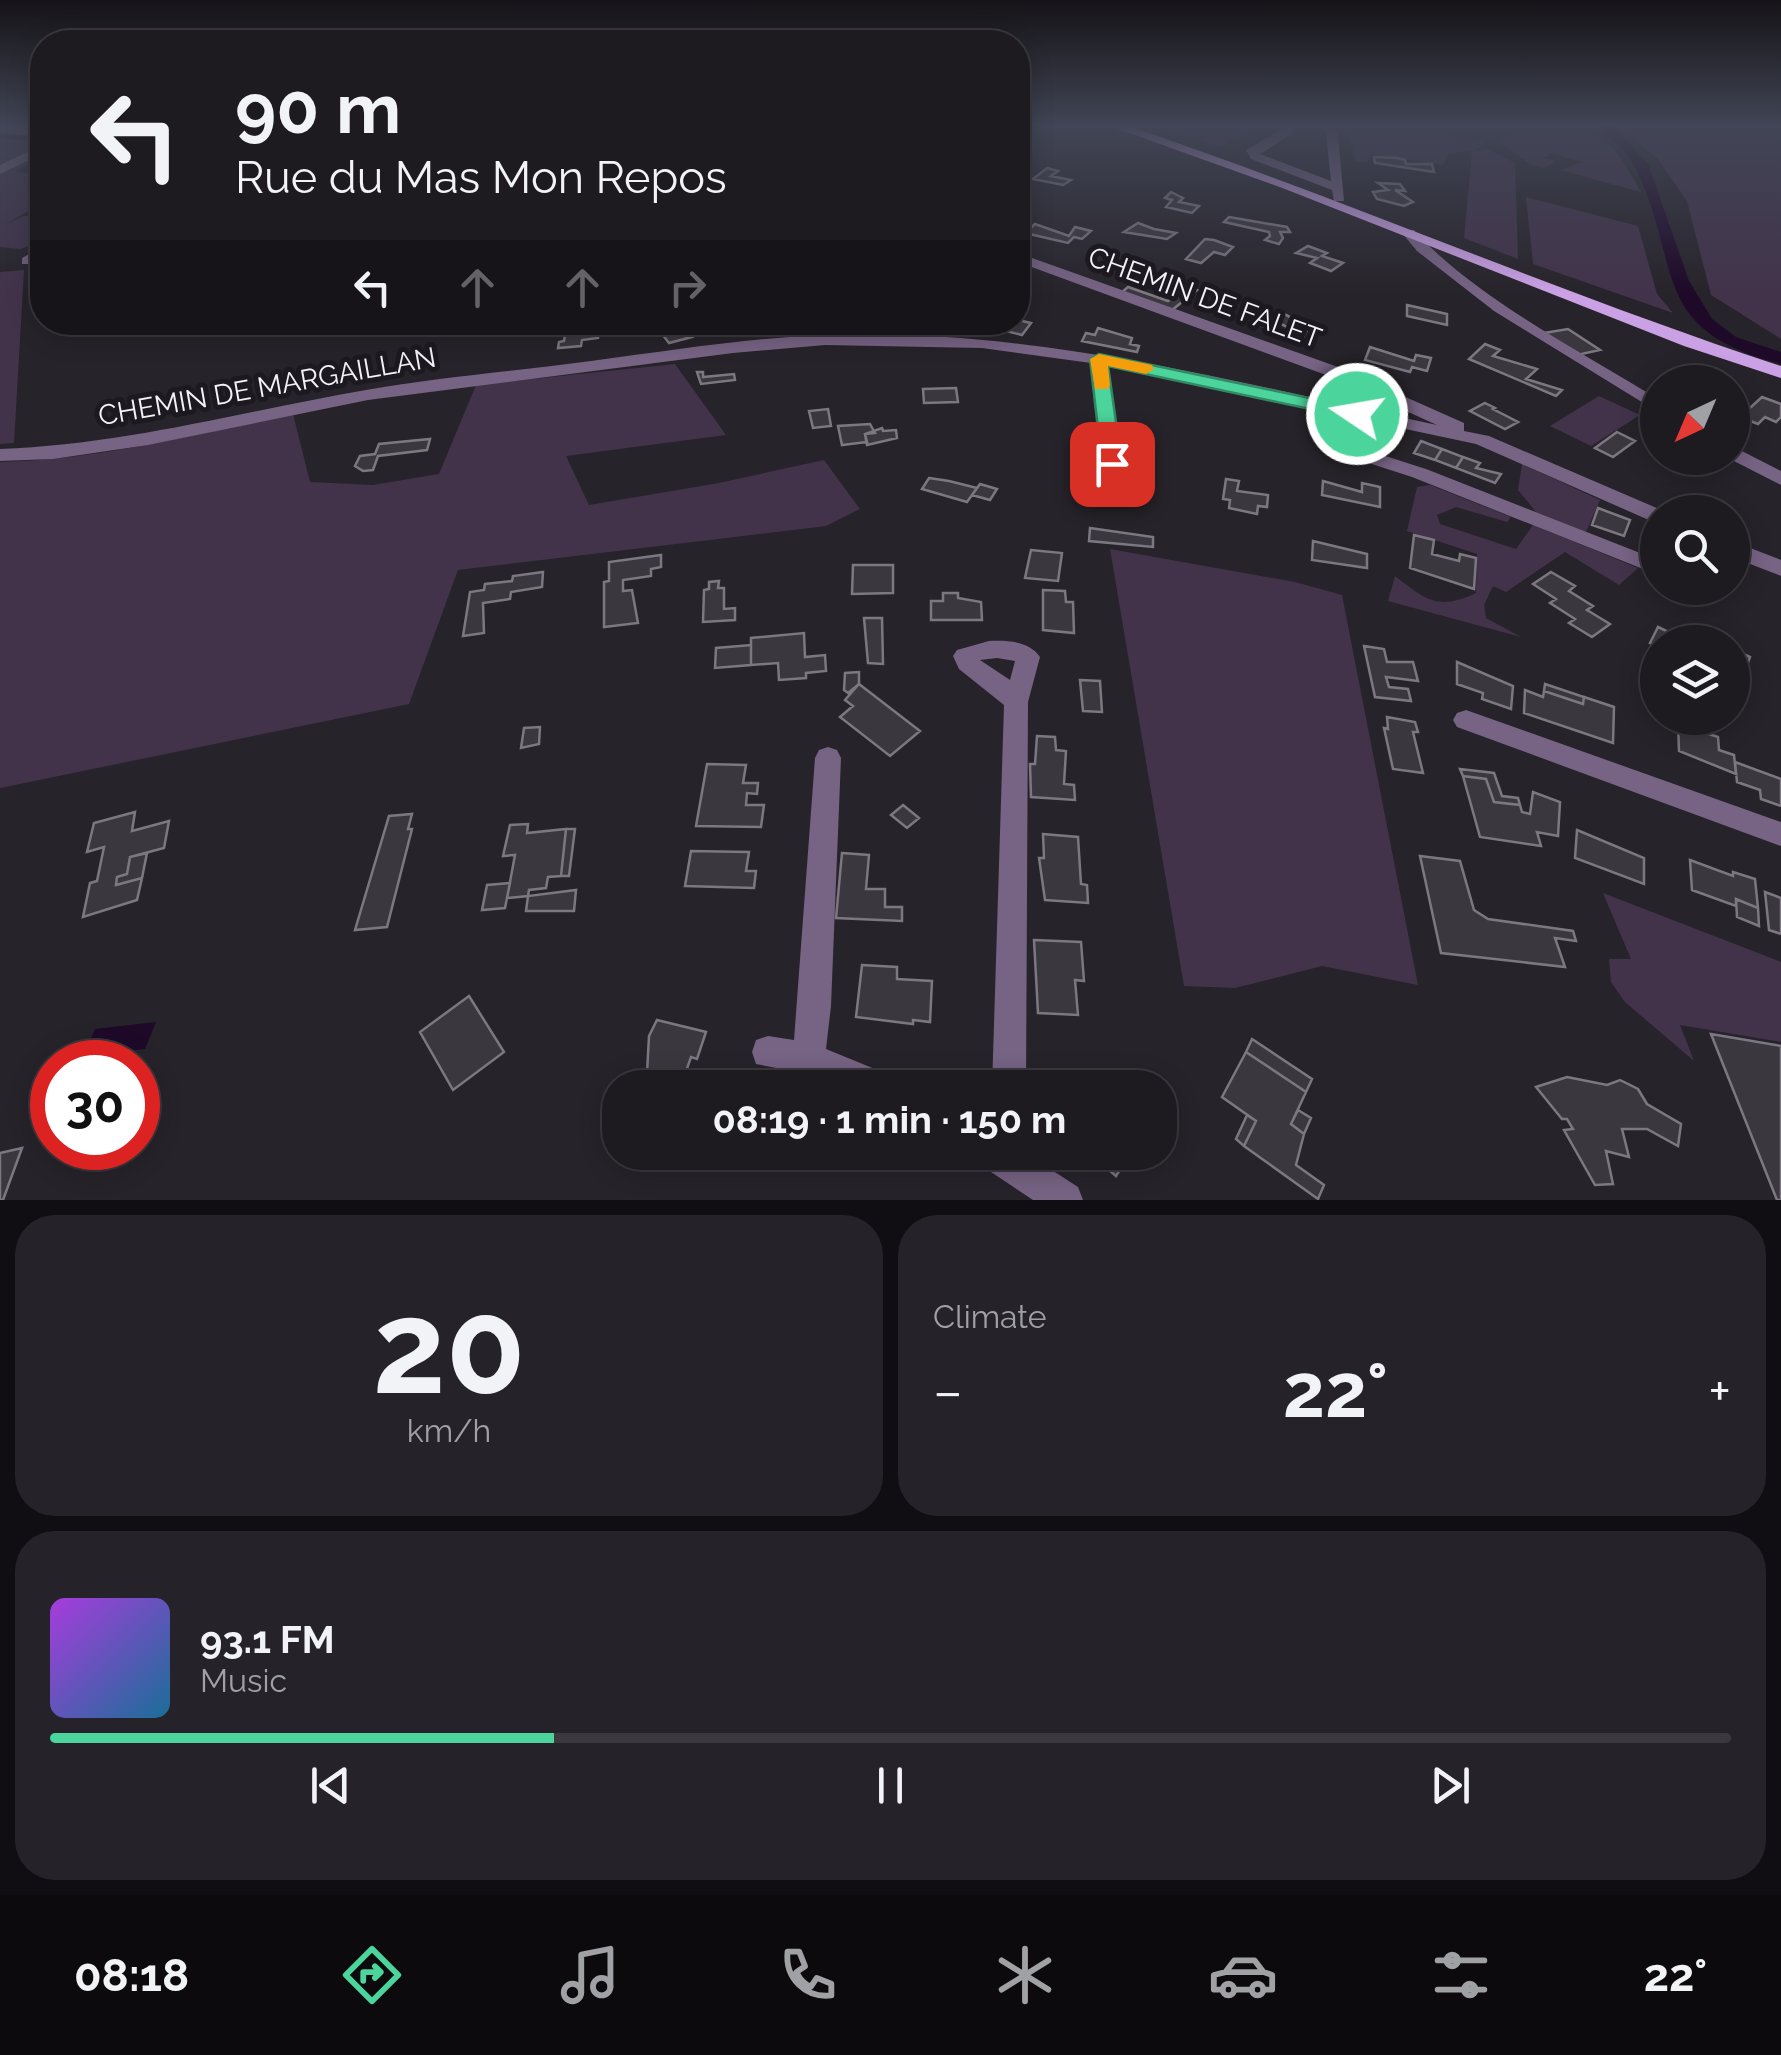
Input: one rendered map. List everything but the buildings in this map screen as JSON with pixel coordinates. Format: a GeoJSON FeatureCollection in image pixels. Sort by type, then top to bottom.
{"type":"FeatureCollection","features":[{"type":"Feature","properties":{"kind":"main road"},"geometry":{"type":"LineString","coordinates":[[1291,181],[1335,195],[1410,232],[1692,342],[1781,372]]}},
{"type":"Feature","properties":{"kind":"street"},"geometry":{"type":"LineString","coordinates":[[1306,181],[1335,195],[1334,181]]}},
{"type":"Feature","properties":{"kind":"street"},"geometry":{"type":"LineString","coordinates":[[1410,232],[1422,248],[1500,308],[1640,396]]}},
{"type":"Feature","properties":{"kind":"street","name":"CHEMIN DE FALET"},"geometry":{"type":"LineString","coordinates":[[1030,262],[1259,343],[1374,389],[1482,440]]}},
{"type":"Feature","properties":{"kind":"street","name":"CHEMIN DE MARGAILLAN"},"geometry":{"type":"LineString","coordinates":[[0,455],[52,453],[148,439],[368,395],[751,346],[824,340],[982,343],[1099,359],[1482,440],[1640,508]]}},
{"type":"Feature","properties":{"kind":"street"},"geometry":{"type":"LineString","coordinates":[[1099,359],[1112,464]]}},
{"type":"Feature","properties":{"kind":"street"},"geometry":{"type":"LineString","coordinates":[[1374,389],[1394,421]]}},
{"type":"Feature","properties":{"kind":"street"},"geometry":{"type":"LineString","coordinates":[[1351,450],[1420,473],[1640,561]]}},
{"type":"Feature","properties":{"kind":"street"},"geometry":{"type":"LineString","coordinates":[[1750,462],[1781,480]]}},
{"type":"Feature","properties":{"kind":"street"},"geometry":{"type":"LineString","coordinates":[[1750,556],[1781,569]]}},
{"type":"Feature","properties":{"kind":"street"},"geometry":{"type":"LineString","coordinates":[[1009,1070],[1016,702]]}},
{"type":"Feature","properties":{"kind":"street"},"geometry":{"type":"LineString","coordinates":[[1466,720],[1781,834]]}},
{"type":"Feature","properties":{"kind":"street"},"geometry":{"type":"LineString","coordinates":[[808,1058],[815,1006],[828,758]]}},
{"type":"Feature","properties":{"kind":"street"},"geometry":{"type":"LineString","coordinates":[[768,1052],[808,1058],[837,1070]]}},
{"type":"Feature","properties":{"kind":"street"},"geometry":{"type":"LineString","coordinates":[[1022,1170],[1065,1200]]}},
{"type":"Feature","properties":{"kind":"shaded area"},"geometry":{"type":"Polygon","coordinates":[[[0,181],[30,181],[30,210],[6,224],[30,216],[30,245],[21,249],[0,247],[0,181]]]}},
{"type":"Feature","properties":{"kind":"shaded area"},"geometry":{"type":"Polygon","coordinates":[[[1469,181],[1516,181],[1518,259],[1464,238],[1469,181]]]}},
{"type":"Feature","properties":{"kind":"shaded area"},"geometry":{"type":"Polygon","coordinates":[[[1600,181],[1635,181],[1641,192],[1600,181]]]}},
{"type":"Feature","properties":{"kind":"shaded area"},"geometry":{"type":"Polygon","coordinates":[[[1673,181],[1781,181],[1781,339],[1711,295],[1687,201],[1673,181]]]}},
{"type":"Feature","properties":{"kind":"shaded area"},"geometry":{"type":"Polygon","coordinates":[[[1526,197],[1638,226],[1657,294],[1673,313],[1533,264],[1526,197]]]}},
{"type":"Feature","properties":{"kind":"shaded area"},"geometry":{"type":"Polygon","coordinates":[[[24,270],[14,443],[0,444],[0,272],[24,270]]]}},
{"type":"Feature","properties":{"kind":"shaded area"},"geometry":{"type":"Polygon","coordinates":[[[675,364],[726,435],[566,456],[589,505],[824,460],[860,509],[826,526],[458,570],[409,704],[0,788],[0,462],[111,451],[293,414],[310,482],[373,485],[439,474],[476,385],[675,364]]]}},
{"type":"Feature","properties":{"kind":"shaded area"},"geometry":{"type":"Polygon","coordinates":[[[1599,396],[1640,415],[1591,446],[1550,426],[1599,396]]]}},
{"type":"Feature","properties":{"kind":"shaded area"},"geometry":{"type":"Polygon","coordinates":[[[1522,464],[1600,500],[1586,532],[1536,512],[1518,490],[1522,464]]]}},
{"type":"Feature","properties":{"kind":"shaded area"},"geometry":{"type":"Polygon","coordinates":[[[1430,485],[1511,517],[1507,522],[1456,507],[1437,515],[1440,524],[1516,549],[1533,525],[1638,568],[1619,585],[1565,552],[1506,592],[1493,586],[1484,605],[1486,618],[1521,637],[1388,601],[1395,576],[1415,591],[1442,602],[1476,593],[1477,554],[1407,531],[1417,487],[1430,485]]]}},
{"type":"Feature","properties":{"kind":"shaded area"},"geometry":{"type":"Polygon","coordinates":[[[1110,549],[1295,582],[1342,595],[1418,985],[1322,966],[1235,988],[1184,986],[1110,549]]]}},
{"type":"Feature","properties":{"kind":"shaded area"},"geometry":{"type":"Polygon","coordinates":[[[1603,893],[1781,962],[1781,1042],[1680,1025],[1694,1061],[1625,1002],[1611,982],[1609,959],[1631,959],[1603,893]]]}},
{"type":"Feature","properties":{"kind":"shaded area"},"geometry":{"type":"Polygon","coordinates":[[[156,1022],[149,1040],[90,1040],[95,1029],[156,1022]]]}},
{"type":"Feature","properties":{"kind":"waterway"},"geometry":{"type":"LineString","coordinates":[[1649,181],[1681,281],[1706,322],[1730,341],[1781,358]]}},
{"type":"Feature","properties":{"kind":"slow traffic"},"geometry":{"type":"LineString","coordinates":[[1101,385],[1099,359],[1146,369]]}},
{"type":"Feature","properties":{"kind":"route"},"geometry":{"type":"LineString","coordinates":[[1112,464],[1099,359],[1357,414]]}}]}
